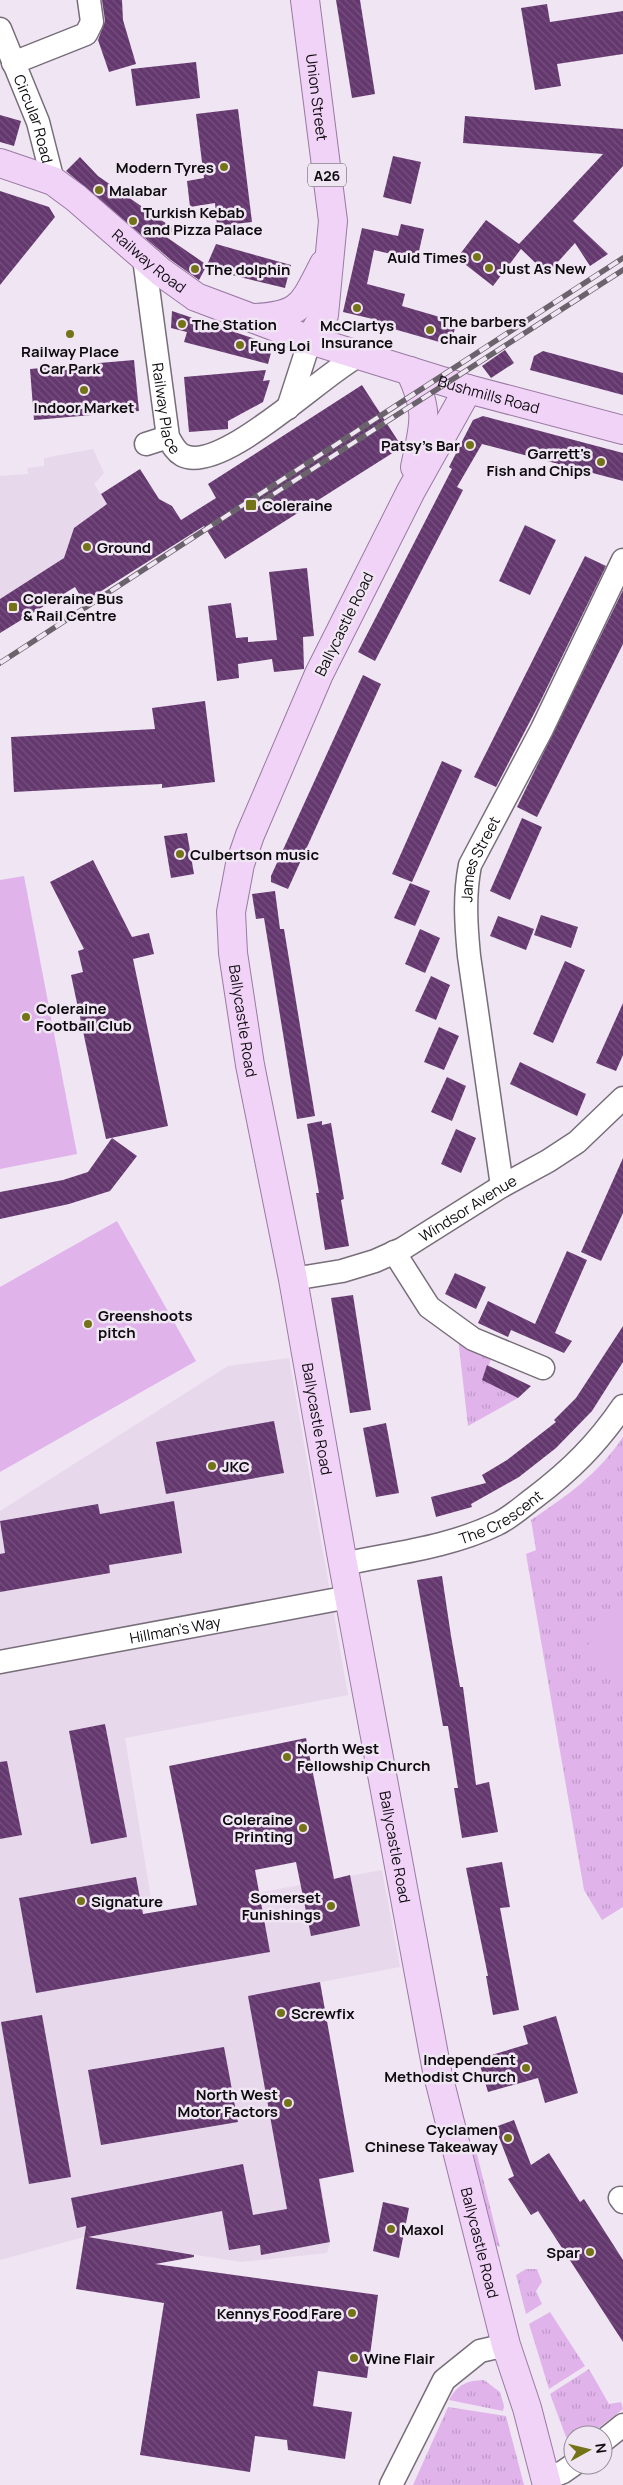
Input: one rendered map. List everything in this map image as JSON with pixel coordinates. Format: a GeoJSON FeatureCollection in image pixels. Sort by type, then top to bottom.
{"type":"FeatureCollection","features":[{"type":"Feature","properties":{"kind":"main road","name":"Union Street"},"geometry":{"type":"LineString","coordinates":[[305,0],[333,221],[332,250],[324,316],[310,340]]}},
{"type":"Feature","properties":{"kind":"main road","name":"Railway Road"},"geometry":{"type":"LineString","coordinates":[[0,163],[53,181],[76,198],[182,289],[310,340]]}},
{"type":"Feature","properties":{"kind":"main road","name":"A26"},"geometry":{"type":"LineString","coordinates":[[251,318],[278,317],[297,307],[306,299],[332,250]]}},
{"type":"Feature","properties":{"kind":"main road","name":"Bushmills Road"},"geometry":{"type":"LineString","coordinates":[[324,316],[332,332],[358,354]]}},
{"type":"Feature","properties":{"kind":"main road","name":"Bushmills Road"},"geometry":{"type":"LineString","coordinates":[[310,340],[468,389],[623,430]]}},
{"type":"Feature","properties":{"kind":"main road"},"geometry":{"type":"LineString","coordinates":[[410,371],[419,390],[425,412],[411,491]]}},
{"type":"Feature","properties":{"kind":"main road","name":"Ballycastle Road"},"geometry":{"type":"LineString","coordinates":[[468,389],[411,491],[319,674],[261,806],[240,864],[232,912],[234,954],[250,1065],[293,1279],[343,1564],[437,2072],[506,2345],[527,2408],[546,2482]]}},
{"type":"Feature","properties":{"kind":"street"},"geometry":{"type":"LineString","coordinates":[[13,63],[86,34],[92,22],[89,0]]}},
{"type":"Feature","properties":{"kind":"street","name":"Circular Road"},"geometry":{"type":"LineString","coordinates":[[0,29],[38,122],[53,181]]}},
{"type":"Feature","properties":{"kind":"street","name":"Railway Place"},"geometry":{"type":"LineString","coordinates":[[144,258],[168,437],[173,447],[182,455],[204,457],[256,431],[358,354]]}},
{"type":"Feature","properties":{"kind":"street"},"geometry":{"type":"LineString","coordinates":[[288,408],[310,340]]}},
{"type":"Feature","properties":{"kind":"street"},"geometry":{"type":"LineString","coordinates":[[146,444],[168,437]]}},
{"type":"Feature","properties":{"kind":"street","name":"James Street"},"geometry":{"type":"LineString","coordinates":[[502,1186],[469,956],[465,919],[466,884],[470,865],[542,729],[623,560]]}},
{"type":"Feature","properties":{"kind":"street","name":"Windsor Avenue"},"geometry":{"type":"LineString","coordinates":[[293,1279],[342,1272],[375,1261],[394,1252],[434,1230],[502,1186],[548,1161],[577,1142],[623,1098]]}},
{"type":"Feature","properties":{"kind":"street"},"geometry":{"type":"LineString","coordinates":[[394,1252],[428,1307],[473,1339],[543,1368]]}},
{"type":"Feature","properties":{"kind":"street","name":"The Crescent"},"geometry":{"type":"LineString","coordinates":[[343,1564],[439,1543],[469,1535],[498,1524],[559,1479],[583,1458],[606,1432],[623,1406]]}},
{"type":"Feature","properties":{"kind":"street","name":"Hillman's Way"},"geometry":{"type":"LineString","coordinates":[[0,1662],[349,1597]]}},
{"type":"Feature","properties":{"kind":"street"},"geometry":{"type":"LineString","coordinates":[[392,2485],[444,2380],[480,2351],[506,2345]]}},
{"type":"Feature","properties":{"kind":"street"},"geometry":{"type":"LineString","coordinates":[[613,2433],[623,2425]]}},
{"type":"Feature","properties":{"kind":"street"},"geometry":{"type":"LineString","coordinates":[[546,2482],[563,2472]]}},
{"type":"Feature","properties":{"kind":"shaded area"},"geometry":{"type":"Polygon","coordinates":[[[93,449],[104,473],[94,484],[107,504],[74,528],[64,559],[0,599],[0,476],[28,474],[27,468],[44,466],[44,458],[93,449]]]}},
{"type":"Feature","properties":{"kind":"shaded area"},"geometry":{"type":"Polygon","coordinates":[[[289,1358],[348,1695],[125,1738],[151,1899],[143,1914],[382,1870],[400,1967],[248,1996],[320,2178],[330,2242],[327,2253],[241,2262],[84,2237],[0,2260],[0,1511],[228,1366],[289,1358]]]}},
{"type":"Feature","properties":{"kind":"green space","name":"Coleraine Football Club"},"geometry":{"type":"Polygon","coordinates":[[[24,876],[77,1154],[0,1169],[0,880],[24,876]]]}},
{"type":"Feature","properties":{"kind":"green space","name":"Greenshoots pitch"},"geometry":{"type":"Polygon","coordinates":[[[117,1221],[196,1361],[0,1472],[0,1287],[117,1221]]]}},
{"type":"Feature","properties":{"kind":"green space"},"geometry":{"type":"Polygon","coordinates":[[[458,1338],[494,1353],[482,1380],[518,1398],[468,1426],[458,1338]]]}},
{"type":"Feature","properties":{"kind":"green space"},"geometry":{"type":"Polygon","coordinates":[[[623,1437],[623,1907],[602,1920],[584,1890],[526,1554],[536,1550],[531,1520],[581,1483],[603,1462],[623,1437]]]}},
{"type":"Feature","properties":{"kind":"green space"},"geometry":{"type":"Polygon","coordinates":[[[623,1605],[623,1691],[581,1653],[623,1605]]]}},
{"type":"Feature","properties":{"kind":"green space"},"geometry":{"type":"Polygon","coordinates":[[[475,2146],[500,2247],[496,2245],[472,2149],[475,2146]]]}},
{"type":"Feature","properties":{"kind":"green space"},"geometry":{"type":"Polygon","coordinates":[[[526,2269],[537,2269],[542,2282],[536,2291],[542,2304],[526,2314],[516,2275],[526,2269]]]}},
{"type":"Feature","properties":{"kind":"green space"},"geometry":{"type":"Polygon","coordinates":[[[550,2312],[585,2366],[549,2389],[529,2324],[550,2312]]]}},
{"type":"Feature","properties":{"kind":"green space"},"geometry":{"type":"Polygon","coordinates":[[[589,2369],[609,2404],[621,2402],[623,2409],[602,2425],[563,2425],[563,2429],[550,2394],[589,2369]]]}},
{"type":"Feature","properties":{"kind":"green space"},"geometry":{"type":"Polygon","coordinates":[[[484,2380],[500,2392],[504,2406],[503,2411],[449,2400],[463,2384],[484,2380]]]}},
{"type":"Feature","properties":{"kind":"green space"},"geometry":{"type":"Polygon","coordinates":[[[448,2407],[506,2416],[524,2485],[413,2485],[448,2407]]]}},
{"type":"Feature","properties":{"kind":"building"},"geometry":{"type":"Polygon","coordinates":[[[102,0],[122,0],[123,20],[136,64],[109,72],[98,40],[105,21],[102,0]]]}},
{"type":"Feature","properties":{"kind":"building"},"geometry":{"type":"Polygon","coordinates":[[[336,0],[360,0],[375,94],[352,98],[336,0]]]}},
{"type":"Feature","properties":{"kind":"building"},"geometry":{"type":"Polygon","coordinates":[[[547,4],[550,22],[623,11],[623,54],[557,64],[561,86],[535,90],[521,8],[547,4]]]}},
{"type":"Feature","properties":{"kind":"building"},"geometry":{"type":"Polygon","coordinates":[[[196,62],[200,98],[136,106],[131,69],[196,62]]]}},
{"type":"Feature","properties":{"kind":"building"},"geometry":{"type":"Polygon","coordinates":[[[238,109],[252,222],[217,226],[215,203],[190,207],[187,181],[204,178],[196,114],[238,109]]]}},
{"type":"Feature","properties":{"kind":"building"},"geometry":{"type":"Polygon","coordinates":[[[0,115],[21,121],[14,146],[0,142],[0,115]]]}},
{"type":"Feature","properties":{"kind":"building"},"geometry":{"type":"Polygon","coordinates":[[[465,116],[623,129],[623,166],[573,221],[608,254],[590,266],[575,243],[547,274],[521,249],[493,286],[457,258],[486,220],[519,244],[603,154],[463,143],[465,116]]]}},
{"type":"Feature","properties":{"kind":"building"},"geometry":{"type":"Polygon","coordinates":[[[393,156],[421,162],[411,204],[383,197],[393,156]]]}},
{"type":"Feature","properties":{"kind":"building"},"geometry":{"type":"Polygon","coordinates":[[[80,157],[98,176],[177,231],[162,234],[207,265],[199,280],[171,260],[66,171],[80,157]]]}},
{"type":"Feature","properties":{"kind":"building"},"geometry":{"type":"Polygon","coordinates":[[[0,191],[49,207],[55,217],[0,285],[0,191]]]}},
{"type":"Feature","properties":{"kind":"building"},"geometry":{"type":"Polygon","coordinates":[[[401,224],[424,229],[417,260],[374,250],[367,284],[405,294],[402,306],[457,322],[450,345],[376,324],[377,320],[343,312],[362,228],[398,236],[401,224]]]}},
{"type":"Feature","properties":{"kind":"building"},"geometry":{"type":"Polygon","coordinates":[[[216,244],[291,265],[285,288],[232,275],[207,265],[216,244]]]}},
{"type":"Feature","properties":{"kind":"building"},"geometry":{"type":"Polygon","coordinates":[[[172,311],[273,345],[268,364],[184,342],[187,332],[171,328],[172,311]]]}},
{"type":"Feature","properties":{"kind":"building"},"geometry":{"type":"Polygon","coordinates":[[[505,350],[514,363],[491,378],[482,366],[505,350]]]}},
{"type":"Feature","properties":{"kind":"building"},"geometry":{"type":"Polygon","coordinates":[[[543,351],[623,373],[623,395],[530,370],[534,356],[543,351]]]}},
{"type":"Feature","properties":{"kind":"building","name":"Indoor Market"},"geometry":{"type":"Polygon","coordinates":[[[134,360],[139,411],[34,420],[30,369],[134,360]]]}},
{"type":"Feature","properties":{"kind":"building"},"geometry":{"type":"Polygon","coordinates":[[[266,370],[263,381],[270,380],[263,402],[228,421],[228,429],[189,432],[184,377],[266,370]]]}},
{"type":"Feature","properties":{"kind":"building"},"geometry":{"type":"Polygon","coordinates":[[[362,385],[402,447],[225,559],[204,526],[84,602],[75,587],[0,633],[0,599],[64,558],[74,528],[107,504],[101,494],[140,469],[159,499],[172,506],[181,520],[216,498],[208,484],[362,385]]]}},
{"type":"Feature","properties":{"kind":"building"},"geometry":{"type":"Polygon","coordinates":[[[483,416],[623,453],[623,481],[482,444],[457,487],[463,490],[375,661],[358,652],[452,469],[449,467],[473,420],[483,416]]]}},
{"type":"Feature","properties":{"kind":"building"},"geometry":{"type":"Polygon","coordinates":[[[525,525],[556,540],[530,595],[499,581],[525,525]]]}},
{"type":"Feature","properties":{"kind":"building"},"geometry":{"type":"Polygon","coordinates":[[[585,556],[606,566],[540,702],[496,787],[474,777],[585,556]]]}},
{"type":"Feature","properties":{"kind":"building"},"geometry":{"type":"Polygon","coordinates":[[[307,568],[314,636],[303,637],[304,669],[274,672],[272,659],[238,664],[239,678],[217,681],[208,606],[231,603],[236,638],[248,637],[248,642],[277,640],[269,572],[307,568]]]}},
{"type":"Feature","properties":{"kind":"building"},"geometry":{"type":"Polygon","coordinates":[[[623,590],[623,644],[537,817],[517,807],[623,590]]]}},
{"type":"Feature","properties":{"kind":"building"},"geometry":{"type":"Polygon","coordinates":[[[363,675],[381,684],[288,889],[271,882],[271,876],[363,675]]]}},
{"type":"Feature","properties":{"kind":"building"},"geometry":{"type":"Polygon","coordinates":[[[205,701],[215,782],[162,788],[162,784],[14,792],[11,737],[155,729],[152,708],[205,701]]]}},
{"type":"Feature","properties":{"kind":"building"},"geometry":{"type":"Polygon","coordinates":[[[442,761],[462,770],[412,882],[392,874],[442,761]]]}},
{"type":"Feature","properties":{"kind":"building"},"geometry":{"type":"Polygon","coordinates":[[[522,818],[542,827],[510,900],[490,891],[522,818]]]}},
{"type":"Feature","properties":{"kind":"building"},"geometry":{"type":"Polygon","coordinates":[[[187,833],[194,874],[171,878],[164,836],[187,833]]]}},
{"type":"Feature","properties":{"kind":"building"},"geometry":{"type":"Polygon","coordinates":[[[93,860],[132,937],[149,933],[154,954],[133,959],[168,1126],[106,1139],[71,975],[83,972],[78,951],[84,949],[50,882],[93,860]]]}},
{"type":"Feature","properties":{"kind":"building"},"geometry":{"type":"Polygon","coordinates":[[[410,883],[430,891],[415,926],[394,918],[410,883]]]}},
{"type":"Feature","properties":{"kind":"building"},"geometry":{"type":"Polygon","coordinates":[[[275,891],[280,929],[284,929],[315,1116],[297,1119],[264,918],[256,919],[252,894],[275,891]]]}},
{"type":"Feature","properties":{"kind":"building"},"geometry":{"type":"Polygon","coordinates":[[[541,915],[578,927],[571,948],[534,935],[541,915]]]}},
{"type":"Feature","properties":{"kind":"building"},"geometry":{"type":"Polygon","coordinates":[[[498,916],[534,929],[526,950],[490,936],[498,916]]]}},
{"type":"Feature","properties":{"kind":"building"},"geometry":{"type":"Polygon","coordinates":[[[420,929],[440,938],[425,973],[405,964],[420,929]]]}},
{"type":"Feature","properties":{"kind":"building"},"geometry":{"type":"Polygon","coordinates":[[[565,961],[585,970],[553,1043],[533,1034],[565,961]]]}},
{"type":"Feature","properties":{"kind":"building"},"geometry":{"type":"Polygon","coordinates":[[[431,976],[450,985],[436,1020],[415,1011],[431,976]]]}},
{"type":"Feature","properties":{"kind":"building"},"geometry":{"type":"Polygon","coordinates":[[[623,1003],[623,1055],[616,1071],[596,1063],[623,1003]]]}},
{"type":"Feature","properties":{"kind":"building"},"geometry":{"type":"Polygon","coordinates":[[[439,1027],[459,1036],[444,1070],[424,1062],[439,1027]]]}},
{"type":"Feature","properties":{"kind":"building"},"geometry":{"type":"Polygon","coordinates":[[[520,1062],[586,1094],[577,1116],[510,1084],[520,1062]]]}},
{"type":"Feature","properties":{"kind":"building"},"geometry":{"type":"Polygon","coordinates":[[[447,1077],[466,1086],[452,1121],[431,1112],[447,1077]]]}},
{"type":"Feature","properties":{"kind":"building"},"geometry":{"type":"Polygon","coordinates":[[[322,1121],[322,1125],[331,1123],[344,1199],[341,1200],[349,1246],[325,1250],[316,1193],[319,1193],[307,1124],[322,1121]]]}},
{"type":"Feature","properties":{"kind":"building"},"geometry":{"type":"Polygon","coordinates":[[[456,1129],[476,1138],[461,1173],[441,1164],[456,1129]]]}},
{"type":"Feature","properties":{"kind":"building"},"geometry":{"type":"Polygon","coordinates":[[[112,1138],[137,1156],[110,1191],[69,1204],[0,1219],[0,1192],[63,1180],[88,1172],[112,1138]]]}},
{"type":"Feature","properties":{"kind":"building"},"geometry":{"type":"Polygon","coordinates":[[[623,1158],[623,1213],[601,1261],[581,1252],[623,1158]]]}},
{"type":"Feature","properties":{"kind":"building"},"geometry":{"type":"Polygon","coordinates":[[[567,1251],[587,1260],[555,1333],[572,1341],[564,1353],[511,1330],[508,1337],[478,1323],[488,1301],[535,1324],[567,1251]]]}},
{"type":"Feature","properties":{"kind":"building"},"geometry":{"type":"Polygon","coordinates":[[[455,1273],[486,1287],[476,1309],[445,1294],[455,1273]]]}},
{"type":"Feature","properties":{"kind":"building"},"geometry":{"type":"Polygon","coordinates":[[[353,1295],[371,1410],[350,1413],[331,1298],[353,1295]]]}},
{"type":"Feature","properties":{"kind":"building"},"geometry":{"type":"Polygon","coordinates":[[[623,1326],[623,1362],[592,1411],[556,1448],[519,1477],[471,1504],[472,1507],[436,1517],[431,1497],[486,1483],[482,1475],[507,1460],[556,1422],[554,1420],[576,1398],[623,1326]]]}},
{"type":"Feature","properties":{"kind":"building"},"geometry":{"type":"Polygon","coordinates":[[[487,1365],[531,1386],[518,1398],[482,1380],[487,1365]]]}},
{"type":"Feature","properties":{"kind":"building"},"geometry":{"type":"Polygon","coordinates":[[[274,1421],[284,1473],[166,1494],[156,1442],[274,1421]]]}},
{"type":"Feature","properties":{"kind":"building"},"geometry":{"type":"Polygon","coordinates":[[[386,1423],[399,1493],[376,1497],[363,1428],[386,1423]]]}},
{"type":"Feature","properties":{"kind":"building"},"geometry":{"type":"Polygon","coordinates":[[[174,1501],[182,1553],[109,1565],[110,1573],[0,1592],[0,1554],[5,1553],[0,1521],[98,1504],[100,1514],[174,1501]]]}},
{"type":"Feature","properties":{"kind":"building"},"geometry":{"type":"Polygon","coordinates":[[[442,1576],[460,1687],[463,1687],[476,1785],[489,1782],[498,1832],[462,1838],[454,1788],[458,1788],[448,1726],[443,1726],[417,1580],[442,1576]]]}},
{"type":"Feature","properties":{"kind":"building"},"geometry":{"type":"Polygon","coordinates":[[[105,1724],[127,1837],[91,1844],[69,1731],[105,1724]]]}},
{"type":"Feature","properties":{"kind":"building"},"geometry":{"type":"Polygon","coordinates":[[[306,1738],[334,1879],[350,1875],[360,1926],[311,1936],[296,1862],[255,1870],[270,1952],[36,1993],[19,1898],[136,1877],[143,1914],[197,1905],[169,1766],[306,1738]]]}},
{"type":"Feature","properties":{"kind":"building"},"geometry":{"type":"Polygon","coordinates":[[[7,1761],[22,1835],[0,1839],[0,1762],[7,1761]]]}},
{"type":"Feature","properties":{"kind":"building"},"geometry":{"type":"Polygon","coordinates":[[[502,1862],[510,1907],[500,1908],[519,2010],[493,2015],[486,1976],[488,1976],[466,1868],[502,1862]]]}},
{"type":"Feature","properties":{"kind":"building"},"geometry":{"type":"Polygon","coordinates":[[[320,1982],[354,2172],[319,2179],[330,2242],[261,2255],[260,2245],[229,2250],[222,2211],[88,2237],[194,2255],[194,2257],[155,2264],[378,2295],[367,2378],[318,2371],[313,2406],[352,2412],[345,2459],[288,2450],[287,2440],[255,2436],[250,2472],[140,2455],[164,2303],[76,2289],[86,2226],[77,2228],[71,2198],[243,2164],[253,2215],[287,2209],[248,1996],[320,1982]]]}},
{"type":"Feature","properties":{"kind":"building"},"geometry":{"type":"Polygon","coordinates":[[[42,2015],[71,2177],[29,2184],[1,2022],[42,2015]]]}},
{"type":"Feature","properties":{"kind":"building","name":"Independent Methodist Church"},"geometry":{"type":"Polygon","coordinates":[[[556,2016],[578,2093],[545,2103],[538,2078],[488,2092],[478,2059],[528,2044],[523,2026],[556,2016]]]}},
{"type":"Feature","properties":{"kind":"building"},"geometry":{"type":"Polygon","coordinates":[[[224,2047],[238,2122],[101,2145],[88,2070],[224,2047]]]}},
{"type":"Feature","properties":{"kind":"building"},"geometry":{"type":"Polygon","coordinates":[[[514,2120],[531,2165],[549,2153],[580,2202],[584,2199],[623,2260],[623,2342],[538,2211],[531,2215],[508,2179],[514,2176],[495,2127],[514,2120]]]}},
{"type":"Feature","properties":{"kind":"building","name":"Maxol"},"geometry":{"type":"Polygon","coordinates":[[[383,2202],[409,2208],[399,2258],[373,2251],[383,2202]]]}},
{"type":"Feature","properties":{"kind":"railway"},"geometry":{"type":"LineString","coordinates":[[0,663],[623,258]]}},
{"type":"Feature","properties":{"kind":"railway"},"geometry":{"type":"LineString","coordinates":[[255,506],[623,270]]}},
{"type":"Feature","properties":{"kind":"place","name":"Modern Tyres"},"geometry":{"type":"Point","coordinates":[224,167]}},
{"type":"Feature","properties":{"kind":"place","name":"Malabar"},"geometry":{"type":"Point","coordinates":[99,190]}},
{"type":"Feature","properties":{"kind":"place","name":"Turkish Kebab and Pizza Palace"},"geometry":{"type":"Point","coordinates":[133,221]}},
{"type":"Feature","properties":{"kind":"place","name":"Auld Times"},"geometry":{"type":"Point","coordinates":[477,257]}},
{"type":"Feature","properties":{"kind":"place","name":"Just As New"},"geometry":{"type":"Point","coordinates":[489,268]}},
{"type":"Feature","properties":{"kind":"place","name":"The dolphin"},"geometry":{"type":"Point","coordinates":[195,269]}},
{"type":"Feature","properties":{"kind":"place","name":"McClartys Insurance"},"geometry":{"type":"Point","coordinates":[357,308]}},
{"type":"Feature","properties":{"kind":"place","name":"The Station"},"geometry":{"type":"Point","coordinates":[182,324]}},
{"type":"Feature","properties":{"kind":"place","name":"The barbers chair"},"geometry":{"type":"Point","coordinates":[430,330]}},
{"type":"Feature","properties":{"kind":"place","name":"Railway Place Car Park"},"geometry":{"type":"Point","coordinates":[70,334]}},
{"type":"Feature","properties":{"kind":"place","name":"Fung Loi"},"geometry":{"type":"Point","coordinates":[240,345]}},
{"type":"Feature","properties":{"kind":"place","name":"Indoor Market"},"geometry":{"type":"Point","coordinates":[84,390]}},
{"type":"Feature","properties":{"kind":"place","name":"Patsy's Bar"},"geometry":{"type":"Point","coordinates":[470,445]}},
{"type":"Feature","properties":{"kind":"place","name":"Garrett's Fish and Chips"},"geometry":{"type":"Point","coordinates":[601,462]}},
{"type":"Feature","properties":{"kind":"place","name":"Coleraine"},"geometry":{"type":"Point","coordinates":[251,505]}},
{"type":"Feature","properties":{"kind":"place","name":"Ground"},"geometry":{"type":"Point","coordinates":[87,547]}},
{"type":"Feature","properties":{"kind":"place","name":"Coleraine Bus & Rail Centre"},"geometry":{"type":"Point","coordinates":[13,607]}},
{"type":"Feature","properties":{"kind":"place","name":"Culbertson music"},"geometry":{"type":"Point","coordinates":[180,854]}},
{"type":"Feature","properties":{"kind":"place","name":"Coleraine Football Club"},"geometry":{"type":"Point","coordinates":[26,1017]}},
{"type":"Feature","properties":{"kind":"place","name":"Greenshoots pitch"},"geometry":{"type":"Point","coordinates":[88,1324]}},
{"type":"Feature","properties":{"kind":"place","name":"JKC"},"geometry":{"type":"Point","coordinates":[212,1466]}},
{"type":"Feature","properties":{"kind":"place","name":"North West Fellowship Church"},"geometry":{"type":"Point","coordinates":[287,1757]}},
{"type":"Feature","properties":{"kind":"place","name":"Coleraine Printing"},"geometry":{"type":"Point","coordinates":[303,1828]}},
{"type":"Feature","properties":{"kind":"place","name":"Signature"},"geometry":{"type":"Point","coordinates":[81,1901]}},
{"type":"Feature","properties":{"kind":"place","name":"Somerset Funishings"},"geometry":{"type":"Point","coordinates":[331,1906]}},
{"type":"Feature","properties":{"kind":"place","name":"Screwfix"},"geometry":{"type":"Point","coordinates":[281,2013]}},
{"type":"Feature","properties":{"kind":"place","name":"Independent Methodist Church"},"geometry":{"type":"Point","coordinates":[526,2068]}},
{"type":"Feature","properties":{"kind":"place","name":"North West Motor Factors"},"geometry":{"type":"Point","coordinates":[288,2103]}},
{"type":"Feature","properties":{"kind":"place","name":"Cyclamen Chinese Takeaway"},"geometry":{"type":"Point","coordinates":[508,2138]}},
{"type":"Feature","properties":{"kind":"place","name":"Maxol"},"geometry":{"type":"Point","coordinates":[391,2229]}},
{"type":"Feature","properties":{"kind":"place","name":"Spar"},"geometry":{"type":"Point","coordinates":[590,2252]}},
{"type":"Feature","properties":{"kind":"place","name":"Kennys Food Fare"},"geometry":{"type":"Point","coordinates":[352,2313]}},
{"type":"Feature","properties":{"kind":"place","name":"Wine Flair"},"geometry":{"type":"Point","coordinates":[354,2358]}}]}
